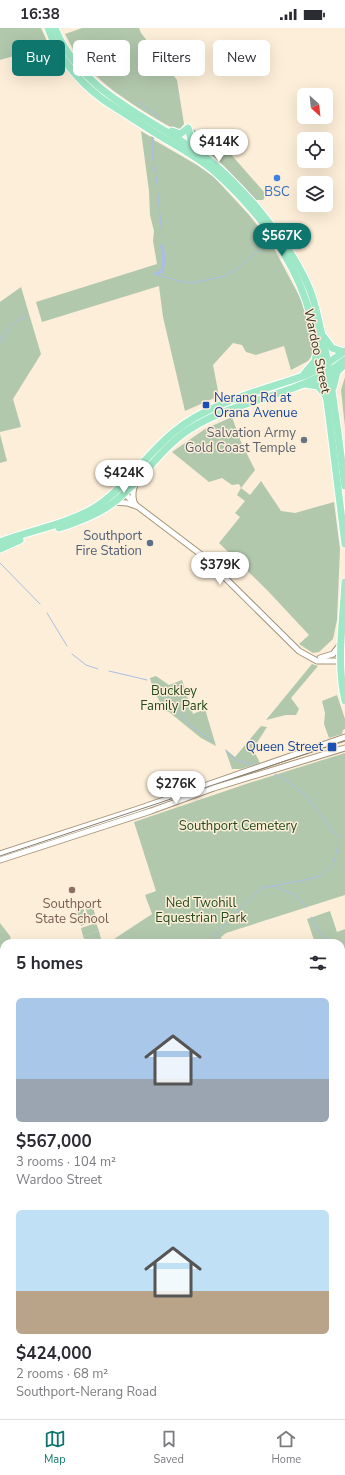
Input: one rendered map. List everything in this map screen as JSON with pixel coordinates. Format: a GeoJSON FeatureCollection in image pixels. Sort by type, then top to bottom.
{"type":"FeatureCollection","features":[{"type":"Feature","properties":{"kind":"main road","name":"Wardoo Street"},"geometry":{"type":"LineString","coordinates":[[48,28],[58,50],[79,78],[89,88],[112,106],[205,164],[226,183],[254,213],[274,238],[294,272],[311,315],[325,366]]}},
{"type":"Feature","properties":{"kind":"main road","name":"Wardoo Street"},"geometry":{"type":"LineString","coordinates":[[55,28],[61,42],[90,80],[110,96],[193,149],[223,172],[245,194],[274,229],[292,254],[307,284],[321,329],[326,374],[345,486]]}},
{"type":"Feature","properties":{"kind":"main road"},"geometry":{"type":"LineString","coordinates":[[162,129],[167,129],[180,134],[188,128],[193,149]]}},
{"type":"Feature","properties":{"kind":"main road"},"geometry":{"type":"LineString","coordinates":[[321,329],[332,348],[344,351]]}},
{"type":"Feature","properties":{"kind":"main road"},"geometry":{"type":"LineString","coordinates":[[299,378],[309,370],[315,361],[318,345]]}},
{"type":"Feature","properties":{"kind":"main road"},"geometry":{"type":"LineString","coordinates":[[0,542],[74,518],[95,507],[112,494],[165,439],[196,416],[211,408],[299,378],[325,366],[344,351]]}},
{"type":"Feature","properties":{"kind":"main road"},"geometry":{"type":"LineString","coordinates":[[0,549],[23,539],[84,520],[100,512],[124,493],[179,437],[204,420],[217,414],[305,384],[326,374],[345,362]]}},
{"type":"Feature","properties":{"kind":"main road"},"geometry":{"type":"LineString","coordinates":[[305,384],[318,386],[330,396],[336,376],[345,362]]}},
{"type":"Feature","properties":{"kind":"main road","name":"Wardoo Street"},"geometry":{"type":"LineString","coordinates":[[330,396],[345,544]]}},
{"type":"Feature","properties":{"kind":"main road"},"geometry":{"type":"LineString","coordinates":[[112,494],[120,492],[124,493]]}},
{"type":"Feature","properties":{"kind":"main road"},"geometry":{"type":"LineString","coordinates":[[345,582],[341,643],[343,659],[342,683],[345,701]]}},
{"type":"Feature","properties":{"kind":"street"},"geometry":{"type":"LineString","coordinates":[[137,480],[133,491],[133,498],[137,506]]}},
{"type":"Feature","properties":{"kind":"street"},"geometry":{"type":"LineString","coordinates":[[124,493],[137,506],[203,556],[293,646],[308,656],[318,659],[343,659]]}},
{"type":"Feature","properties":{"kind":"street"},"geometry":{"type":"LineString","coordinates":[[114,502],[127,503],[137,506]]}},
{"type":"Feature","properties":{"kind":"street"},"geometry":{"type":"LineString","coordinates":[[318,659],[333,654],[341,643]]}},
{"type":"Feature","properties":{"kind":"street"},"geometry":{"type":"LineString","coordinates":[[0,854],[138,809],[345,737]]}},
{"type":"Feature","properties":{"kind":"street"},"geometry":{"type":"LineString","coordinates":[[0,860],[151,811],[221,786],[345,748]]}},
{"type":"Feature","properties":{"kind":"green space"},"geometry":{"type":"Polygon","coordinates":[[[0,28],[41,28],[46,40],[12,40],[12,57],[0,60],[0,28]]]}},
{"type":"Feature","properties":{"kind":"green space"},"geometry":{"type":"Polygon","coordinates":[[[82,28],[139,28],[146,40],[138,40],[138,76],[174,76],[177,80],[184,124],[181,128],[178,130],[175,129],[151,116],[96,76],[130,76],[130,40],[73,40],[73,49],[65,34],[82,28]]]}},
{"type":"Feature","properties":{"kind":"green space"},"geometry":{"type":"Polygon","coordinates":[[[193,129],[215,142],[223,144],[264,192],[265,197],[263,200],[255,200],[225,167],[196,142],[193,129]]]}},
{"type":"Feature","properties":{"kind":"green space"},"geometry":{"type":"Polygon","coordinates":[[[141,131],[151,137],[152,135],[154,136],[154,140],[197,165],[214,177],[250,216],[271,243],[303,303],[314,343],[313,354],[308,361],[291,370],[284,346],[256,355],[246,352],[242,345],[233,343],[213,365],[219,396],[185,411],[163,317],[159,286],[42,322],[36,302],[157,264],[153,241],[154,231],[150,215],[149,191],[141,131]]]}},
{"type":"Feature","properties":{"kind":"green space"},"geometry":{"type":"Polygon","coordinates":[[[21,287],[41,354],[13,399],[21,427],[0,432],[0,302],[21,287]]]}},
{"type":"Feature","properties":{"kind":"green space"},"geometry":{"type":"Polygon","coordinates":[[[345,377],[345,427],[341,390],[345,377]]]}},
{"type":"Feature","properties":{"kind":"green space"},"geometry":{"type":"Polygon","coordinates":[[[232,417],[241,442],[255,470],[241,488],[239,484],[232,485],[222,478],[209,482],[172,452],[205,429],[232,417]]]}},
{"type":"Feature","properties":{"kind":"green space"},"geometry":{"type":"Polygon","coordinates":[[[0,434],[7,461],[0,463],[0,434]]]}},
{"type":"Feature","properties":{"kind":"green space"},"geometry":{"type":"Polygon","coordinates":[[[261,481],[281,511],[295,513],[334,502],[340,549],[337,620],[333,639],[319,652],[313,653],[299,644],[309,635],[268,591],[219,543],[240,517],[235,513],[245,501],[237,495],[241,488],[250,495],[261,481]]]}},
{"type":"Feature","properties":{"kind":"green space"},"geometry":{"type":"Polygon","coordinates":[[[312,664],[318,666],[291,698],[299,709],[296,715],[286,715],[266,720],[312,664]]]}},
{"type":"Feature","properties":{"kind":"green space","name":"Buckley Family Park"},"geometry":{"type":"Polygon","coordinates":[[[156,676],[169,685],[182,680],[193,714],[205,709],[216,746],[201,738],[169,712],[165,711],[154,691],[150,678],[156,676]]]}},
{"type":"Feature","properties":{"kind":"green space"},"geometry":{"type":"Polygon","coordinates":[[[337,695],[345,719],[345,729],[343,730],[342,734],[329,738],[324,724],[325,713],[322,701],[337,695]]]}},
{"type":"Feature","properties":{"kind":"green space"},"geometry":{"type":"Polygon","coordinates":[[[261,726],[267,727],[253,749],[260,763],[241,769],[232,769],[225,749],[235,757],[261,726]]]}},
{"type":"Feature","properties":{"kind":"green space"},"geometry":{"type":"Polygon","coordinates":[[[345,753],[345,895],[226,933],[221,937],[221,939],[114,939],[152,914],[145,895],[156,891],[134,822],[249,783],[345,753]]]}},
{"type":"Feature","properties":{"kind":"green space"},"geometry":{"type":"Polygon","coordinates":[[[92,905],[97,920],[90,922],[85,907],[92,905]]]}},
{"type":"Feature","properties":{"kind":"green space"},"geometry":{"type":"Polygon","coordinates":[[[83,908],[88,923],[81,926],[76,910],[83,908]]]}},
{"type":"Feature","properties":{"kind":"green space"},"geometry":{"type":"Polygon","coordinates":[[[330,911],[337,932],[345,929],[345,939],[314,939],[307,919],[330,911]]]}},
{"type":"Feature","properties":{"kind":"green space"},"geometry":{"type":"Polygon","coordinates":[[[0,923],[11,939],[0,939],[0,923]]]}},
{"type":"Feature","properties":{"kind":"green space"},"geometry":{"type":"Polygon","coordinates":[[[96,923],[99,931],[83,936],[81,928],[96,923]]]}},
{"type":"Feature","properties":{"kind":"green space"},"geometry":{"type":"Polygon","coordinates":[[[99,931],[101,939],[84,939],[83,936],[99,931]]]}},
{"type":"Feature","properties":{"kind":"waterway"},"geometry":{"type":"LineString","coordinates":[[138,102],[157,115],[160,119]]}},
{"type":"Feature","properties":{"kind":"waterway"},"geometry":{"type":"LineString","coordinates":[[153,138],[152,155],[157,184],[162,237]]}},
{"type":"Feature","properties":{"kind":"waterway"},"geometry":{"type":"LineString","coordinates":[[156,274],[178,281],[192,283],[225,276],[237,269],[265,244]]}},
{"type":"Feature","properties":{"kind":"waterway"},"geometry":{"type":"LineString","coordinates":[[156,274],[162,271],[164,260],[162,246]]}},
{"type":"Feature","properties":{"kind":"waterway"},"geometry":{"type":"LineString","coordinates":[[0,342],[11,326],[27,316]]}},
{"type":"Feature","properties":{"kind":"waterway"},"geometry":{"type":"LineString","coordinates":[[0,563],[40,604]]}},
{"type":"Feature","properties":{"kind":"waterway"},"geometry":{"type":"LineString","coordinates":[[47,613],[67,646]]}},
{"type":"Feature","properties":{"kind":"waterway"},"geometry":{"type":"LineString","coordinates":[[72,654],[86,665],[98,669]]}},
{"type":"Feature","properties":{"kind":"waterway"},"geometry":{"type":"LineString","coordinates":[[109,671],[147,680]]}},
{"type":"Feature","properties":{"kind":"waterway"},"geometry":{"type":"LineString","coordinates":[[160,689],[191,726],[214,742]]}},
{"type":"Feature","properties":{"kind":"waterway"},"geometry":{"type":"LineString","coordinates":[[226,751],[237,760],[253,765]]}},
{"type":"Feature","properties":{"kind":"waterway"},"geometry":{"type":"LineString","coordinates":[[214,939],[214,936],[261,888],[305,880],[322,875],[334,863],[338,837],[307,797],[291,783],[275,774]]}},
{"type":"Feature","properties":{"kind":"waterway"},"geometry":{"type":"LineString","coordinates":[[273,886],[295,895],[306,907]]}},
{"type":"Feature","properties":{"kind":"waterway"},"geometry":{"type":"LineString","coordinates":[[311,917],[317,928],[327,939]]}},
{"type":"Feature","properties":{"kind":"tram line"},"geometry":{"type":"LineString","coordinates":[[0,856],[345,741]]}},
{"type":"Feature","properties":{"kind":"place","name":"BSC"},"geometry":{"type":"Point","coordinates":[277,178]}},
{"type":"Feature","properties":{"kind":"place","name":"Nerang Rd at Orana Avenue"},"geometry":{"type":"Point","coordinates":[206,405]}},
{"type":"Feature","properties":{"kind":"place","name":"Salvation Army Gold Coast Temple"},"geometry":{"type":"Point","coordinates":[304,440]}},
{"type":"Feature","properties":{"kind":"place","name":"Southport Fire Station"},"geometry":{"type":"Point","coordinates":[150,543]}},
{"type":"Feature","properties":{"kind":"place","name":"Queen Street"},"geometry":{"type":"Point","coordinates":[332,747]}},
{"type":"Feature","properties":{"kind":"place","name":"Southport State School"},"geometry":{"type":"Point","coordinates":[72,890]}},
{"type":"Feature","properties":{"kind":"park label","name":"Southport Cemetery"},"geometry":{"type":"Point","coordinates":[238,826]}},
{"type":"Feature","properties":{"kind":"park label","name":"Ned Twohill Equestrian Park"},"geometry":{"type":"Point","coordinates":[201,910]}}]}
